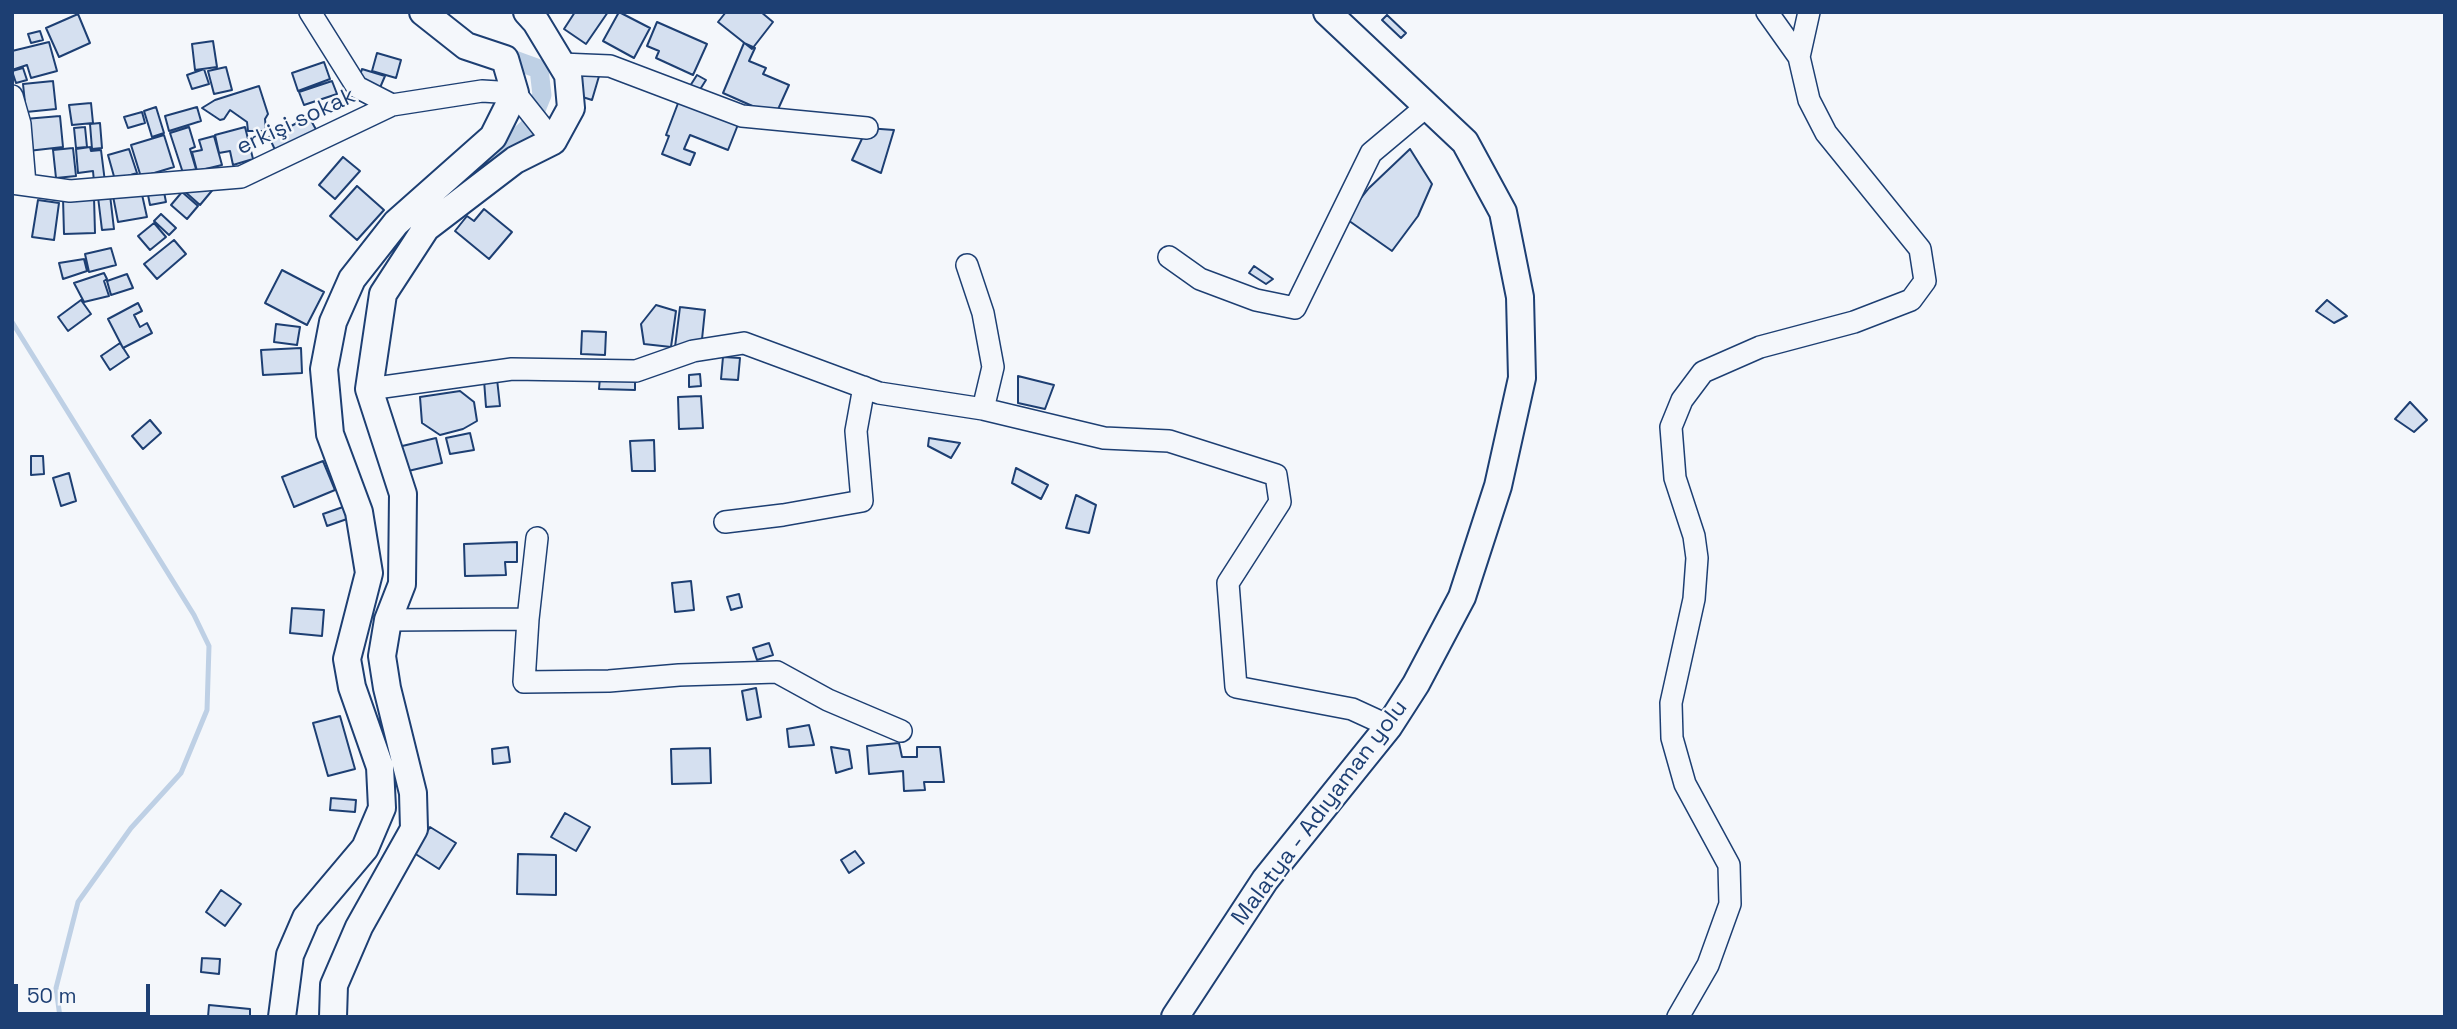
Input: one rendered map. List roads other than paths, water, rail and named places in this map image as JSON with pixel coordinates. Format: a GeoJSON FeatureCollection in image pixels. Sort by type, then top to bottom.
{"type":"FeatureCollection","features":[{"type":"Feature","properties":{"kind":"main road"},"geometry":{"type":"LineString","coordinates":[[282,1017],[290,955],[306,918],[365,848],[382,808],[380,767],[352,687],[347,659],[369,573],[359,512],[330,433],[324,369],[333,322],[352,279],[396,223],[493,137],[516,93],[505,59],[466,46],[423,12]]}},
{"type":"Feature","properties":{"kind":"main road"},"geometry":{"type":"LineString","coordinates":[[333,1017],[334,985],[359,927],[414,829],[414,793],[387,688],[382,656],[388,620],[402,584],[403,494],[369,389],[383,294],[426,228],[515,160],[553,141],[571,108],[568,75],[527,12]]}},
{"type":"Feature","properties":{"kind":"main road","name":"Malatya - Adıyaman yolu"},"geometry":{"type":"LineString","coordinates":[[1175,1017],[1265,880],[1389,726],[1416,684],[1462,597],[1499,486],[1522,378],[1520,297],[1503,212],[1465,142],[1327,12]]}},
{"type":"Feature","properties":{"kind":"street"},"geometry":{"type":"LineString","coordinates":[[310,12],[357,87],[392,105]]}},
{"type":"Feature","properties":{"kind":"street"},"geometry":{"type":"LineString","coordinates":[[1678,1017],[1708,965],[1730,904],[1729,865],[1685,784],[1672,738],[1671,703],[1695,599],[1697,558],[1694,536],[1675,478],[1671,427],[1682,400],[1703,372],[1760,347],[1854,322],[1911,300],[1925,281],[1920,248],[1826,133],[1809,100],[1799,57],[1767,12]]}},
{"type":"Feature","properties":{"kind":"street"},"geometry":{"type":"LineString","coordinates":[[1799,57],[1809,12]]}},
{"type":"Feature","properties":{"kind":"street"},"geometry":{"type":"LineString","coordinates":[[561,64],[610,66],[742,116],[867,128]]}},
{"type":"Feature","properties":{"kind":"street","name":"erkişi sokak"},"geometry":{"type":"LineString","coordinates":[[19,183],[69,191],[241,177],[392,105],[482,91],[516,93]]}},
{"type":"Feature","properties":{"kind":"street"},"geometry":{"type":"LineString","coordinates":[[516,93],[553,141]]}},
{"type":"Feature","properties":{"kind":"street"},"geometry":{"type":"LineString","coordinates":[[12,96],[20,124],[19,183]]}},
{"type":"Feature","properties":{"kind":"street"},"geometry":{"type":"LineString","coordinates":[[1169,257],[1200,279],[1256,300],[1295,308],[1371,153],[1427,106]]}},
{"type":"Feature","properties":{"kind":"street"},"geometry":{"type":"LineString","coordinates":[[968,265],[984,313],[993,367],[983,409]]}},
{"type":"Feature","properties":{"kind":"street"},"geometry":{"type":"LineString","coordinates":[[369,389],[512,369],[636,371],[693,351],[744,343],[879,393],[983,409],[1104,438],[1169,441],[1276,475],[1280,502],[1228,583],[1236,687],[1352,709],[1389,726]]}},
{"type":"Feature","properties":{"kind":"street"},"geometry":{"type":"LineString","coordinates":[[724,522],[862,501],[856,431],[864,387]]}},
{"type":"Feature","properties":{"kind":"street"},"geometry":{"type":"LineString","coordinates":[[537,538],[524,682],[609,681],[679,675],[777,672],[828,700],[901,731]]}},
{"type":"Feature","properties":{"kind":"street"},"geometry":{"type":"LineString","coordinates":[[388,620],[528,619]]}},
{"type":"Feature","properties":{"kind":"waterway"},"geometry":{"type":"LineString","coordinates":[[490,162],[529,127],[542,95],[539,69],[495,53]]}},
{"type":"Feature","properties":{"kind":"waterway"},"geometry":{"type":"LineString","coordinates":[[12,322],[194,615],[209,646],[207,710],[181,773],[131,828],[78,902],[56,988],[60,1017]]}}]}
